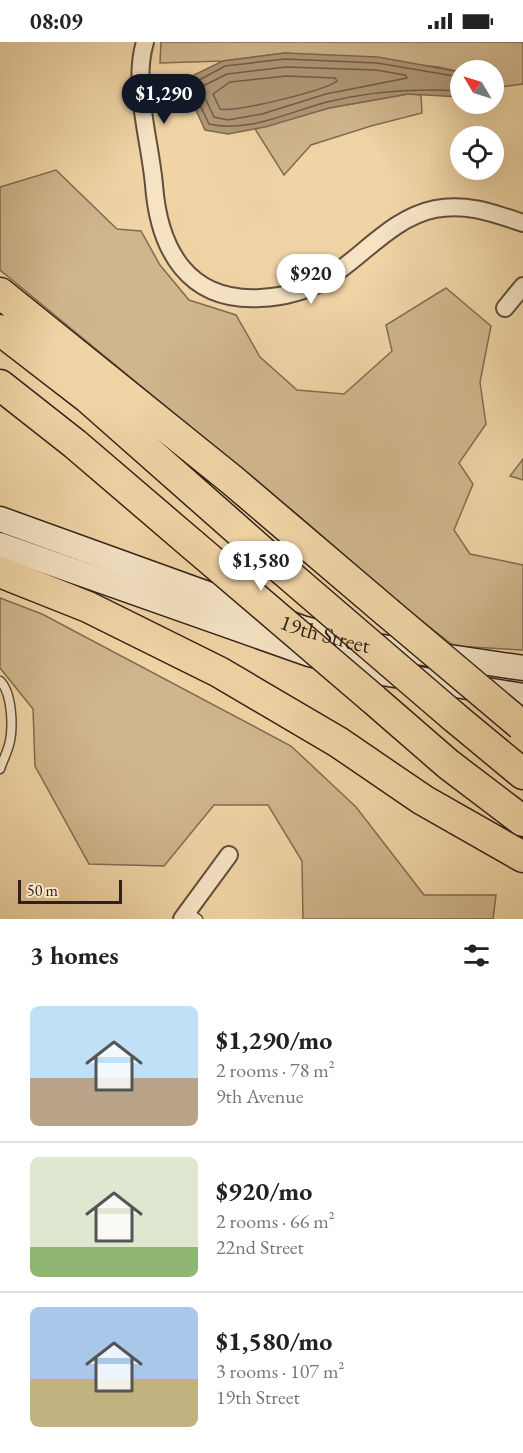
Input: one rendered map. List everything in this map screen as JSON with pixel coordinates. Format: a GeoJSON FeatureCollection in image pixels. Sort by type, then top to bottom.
{"type":"FeatureCollection","features":[{"type":"Feature","properties":{"kind":"highway"},"geometry":{"type":"LineString","coordinates":[[0,293],[232,480],[387,612],[522,716]]}},
{"type":"Feature","properties":{"kind":"highway"},"geometry":{"type":"LineString","coordinates":[[0,330],[88,398],[283,570],[523,774]]}},
{"type":"Feature","properties":{"kind":"highway"},"geometry":{"type":"LineString","coordinates":[[0,385],[75,444],[448,764],[523,821]]}},
{"type":"Feature","properties":{"kind":"highway"},"geometry":{"type":"LineString","coordinates":[[0,572],[88,607],[219,672],[338,742],[423,800],[523,857]]}},
{"type":"Feature","properties":{"kind":"main road","name":"19th Street"},"geometry":{"type":"LineString","coordinates":[[0,519],[302,628],[363,644],[523,668]]}},
{"type":"Feature","properties":{"kind":"main road","name":"19th Street"},"geometry":{"type":"LineString","coordinates":[[0,545],[309,654],[522,716]]}},
{"type":"Feature","properties":{"kind":"street"},"geometry":{"type":"LineString","coordinates":[[145,42],[140,57],[140,90],[151,152],[155,204],[163,237],[176,261],[205,289],[226,297],[246,299],[278,296],[307,289],[326,279],[394,228],[434,209],[469,206],[523,223]]}},
{"type":"Feature","properties":{"kind":"street"},"geometry":{"type":"LineString","coordinates":[[505,308],[523,285]]}},
{"type":"Feature","properties":{"kind":"street"},"geometry":{"type":"LineString","coordinates":[[189,916],[229,855]]}},
{"type":"Feature","properties":{"kind":"lane"},"geometry":{"type":"LineString","coordinates":[[0,681],[7,693],[11,729],[10,741],[0,769]]}},
{"type":"Feature","properties":{"kind":"shaded area"},"geometry":{"type":"Polygon","coordinates":[[[161,42],[523,42],[523,84],[504,86],[504,60],[450,60],[450,70],[285,53],[223,61],[160,63],[161,42]]]}},
{"type":"Feature","properties":{"kind":"shaded area"},"geometry":{"type":"Polygon","coordinates":[[[408,94],[421,95],[422,113],[311,145],[284,175],[255,129],[329,108],[408,94]]]}},
{"type":"Feature","properties":{"kind":"shaded area"},"geometry":{"type":"Polygon","coordinates":[[[56,170],[117,229],[141,231],[160,265],[189,300],[236,315],[260,357],[297,390],[344,394],[392,351],[386,325],[446,288],[491,326],[480,382],[486,424],[459,463],[473,484],[454,530],[470,554],[523,565],[523,650],[454,646],[395,600],[305,521],[0,270],[0,187],[56,170]]]}},
{"type":"Feature","properties":{"kind":"shaded area"},"geometry":{"type":"Polygon","coordinates":[[[523,459],[523,480],[510,476],[523,459]]]}},
{"type":"Feature","properties":{"kind":"shaded area"},"geometry":{"type":"Polygon","coordinates":[[[0,598],[42,614],[291,746],[356,807],[424,895],[496,895],[493,919],[303,919],[302,861],[268,805],[214,805],[164,866],[89,864],[35,766],[33,709],[0,668],[0,598]]]}},
{"type":"Feature","properties":{"kind":"water"},"geometry":{"type":"Polygon","coordinates":[[[285,53],[378,57],[450,70],[450,96],[408,94],[329,108],[265,127],[228,134],[205,130],[195,108],[178,98],[171,86],[223,61],[285,53]]]}}]}
